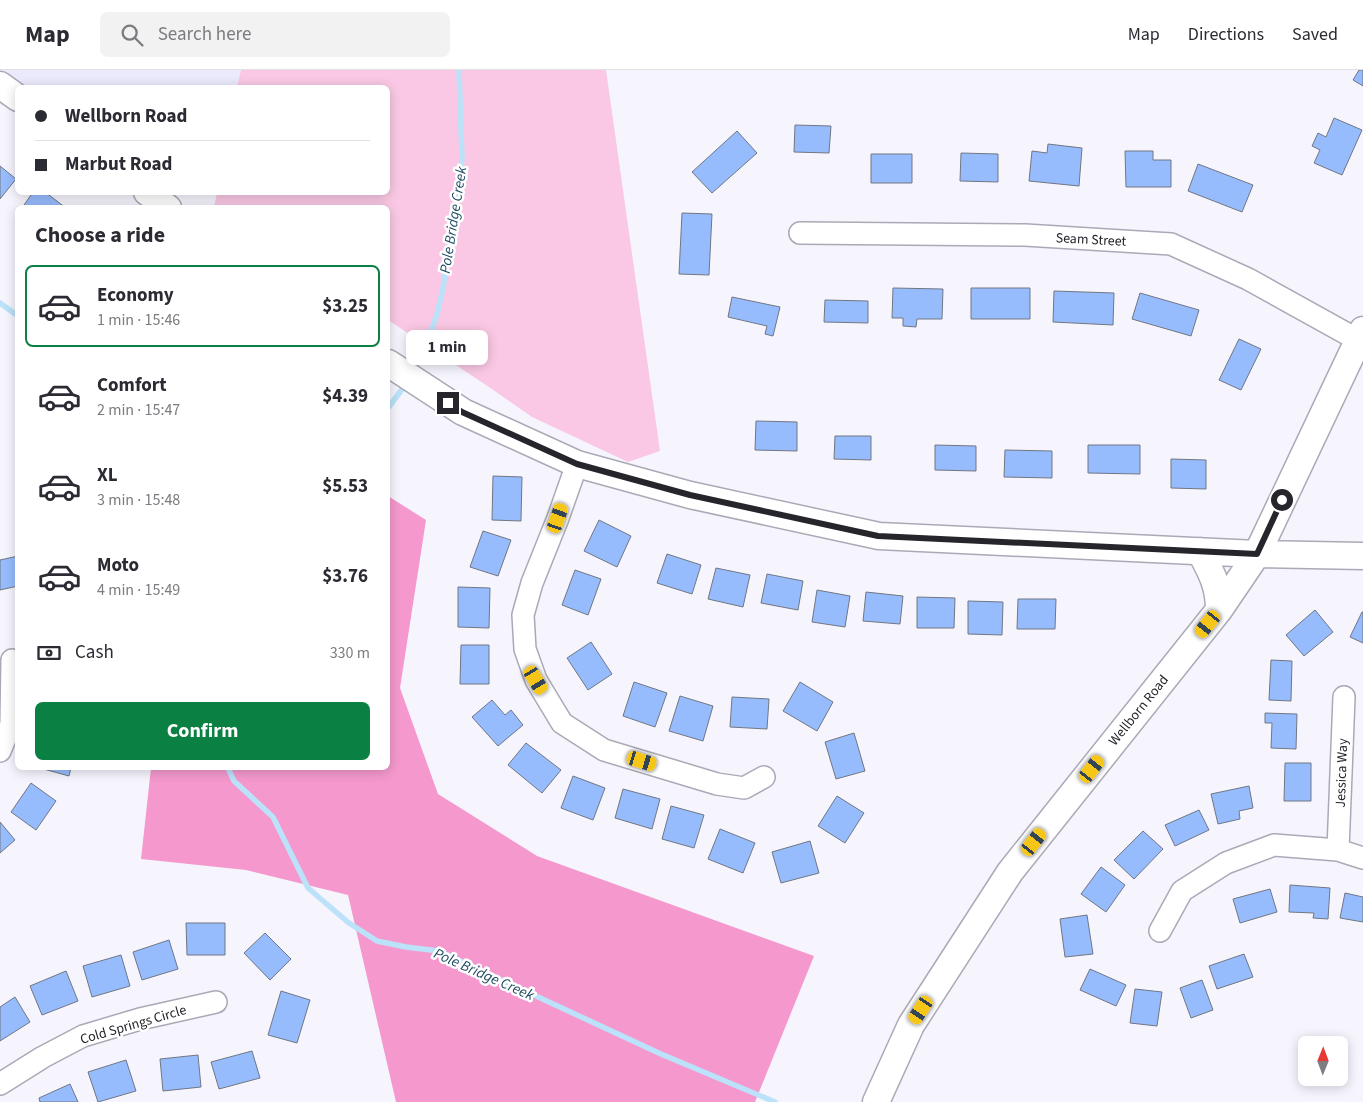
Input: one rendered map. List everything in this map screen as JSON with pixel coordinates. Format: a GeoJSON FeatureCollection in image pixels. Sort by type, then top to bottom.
{"type":"FeatureCollection","features":[{"type":"Feature","properties":{"kind":"street"},"geometry":{"type":"LineString","coordinates":[[0,86],[15,96]]}},
{"type":"Feature","properties":{"kind":"street"},"geometry":{"type":"LineString","coordinates":[[151,195],[164,205]]}},
{"type":"Feature","properties":{"kind":"street","name":"Seam Street"},"geometry":{"type":"LineString","coordinates":[[800,233],[1025,235],[1171,244],[1248,279],[1361,335]]}},
{"type":"Feature","properties":{"kind":"street","name":"Wellborn Road"},"geometry":{"type":"LineString","coordinates":[[876,1102],[911,1025],[1010,872],[1219,610],[1257,554],[1361,335]]}},
{"type":"Feature","properties":{"kind":"street"},"geometry":{"type":"LineString","coordinates":[[390,364],[462,412],[577,464],[690,495],[878,536],[1257,554],[1363,556]]}},
{"type":"Feature","properties":{"kind":"street"},"geometry":{"type":"LineString","coordinates":[[577,464],[532,583],[523,615],[525,649],[536,680],[562,724],[604,750],[717,784],[744,788],[764,777]]}},
{"type":"Feature","properties":{"kind":"street"},"geometry":{"type":"LineString","coordinates":[[1200,551],[1215,580],[1219,594],[1219,610]]}},
{"type":"Feature","properties":{"kind":"street"},"geometry":{"type":"LineString","coordinates":[[0,751],[11,724],[12,660]]}},
{"type":"Feature","properties":{"kind":"street","name":"Jessica Way"},"geometry":{"type":"LineString","coordinates":[[1338,850],[1344,697]]}},
{"type":"Feature","properties":{"kind":"street"},"geometry":{"type":"LineString","coordinates":[[1160,931],[1182,891],[1226,863],[1274,845],[1338,850],[1363,858]]}},
{"type":"Feature","properties":{"kind":"street","name":"Cold Springs Circle"},"geometry":{"type":"LineString","coordinates":[[0,1084],[43,1057],[83,1036],[140,1019],[216,1002]]}},
{"type":"Feature","properties":{"kind":"shaded area"},"geometry":{"type":"Polygon","coordinates":[[[0,70],[241,70],[238,85],[15,86],[0,79],[0,70]]]}},
{"type":"Feature","properties":{"kind":"shaded area"},"geometry":{"type":"Polygon","coordinates":[[[241,70],[606,70],[660,451],[628,462],[532,417],[390,321],[390,205],[214,205],[217,195],[390,195],[390,85],[237,85],[241,70]]]}},
{"type":"Feature","properties":{"kind":"shaded area"},"geometry":{"type":"Polygon","coordinates":[[[390,497],[426,520],[400,688],[438,794],[537,856],[814,956],[755,1102],[396,1102],[348,895],[246,870],[141,859],[151,770],[390,770],[390,497]]]}},
{"type":"Feature","properties":{"kind":"building"},"geometry":{"type":"Polygon","coordinates":[[[1359,70],[1363,70],[1363,86],[1353,80],[1359,70]]]}},
{"type":"Feature","properties":{"kind":"building"},"geometry":{"type":"Polygon","coordinates":[[[1334,118],[1362,130],[1342,175],[1314,163],[1320,150],[1312,146],[1318,133],[1326,137],[1334,118]]]}},
{"type":"Feature","properties":{"kind":"building"},"geometry":{"type":"Polygon","coordinates":[[[795,125],[831,126],[829,153],[794,152],[795,125]]]}},
{"type":"Feature","properties":{"kind":"building"},"geometry":{"type":"Polygon","coordinates":[[[737,131],[757,153],[712,193],[692,172],[737,131]]]}},
{"type":"Feature","properties":{"kind":"building"},"geometry":{"type":"Polygon","coordinates":[[[1048,144],[1082,148],[1079,186],[1029,181],[1032,151],[1047,153],[1048,144]]]}},
{"type":"Feature","properties":{"kind":"building"},"geometry":{"type":"Polygon","coordinates":[[[1125,151],[1153,151],[1153,160],[1171,160],[1171,187],[1126,187],[1125,151]]]}},
{"type":"Feature","properties":{"kind":"building"},"geometry":{"type":"Polygon","coordinates":[[[961,153],[998,154],[998,182],[960,181],[961,153]]]}},
{"type":"Feature","properties":{"kind":"building"},"geometry":{"type":"Polygon","coordinates":[[[871,154],[912,154],[912,183],[871,183],[871,154]]]}},
{"type":"Feature","properties":{"kind":"building"},"geometry":{"type":"Polygon","coordinates":[[[1198,164],[1253,185],[1242,212],[1188,191],[1198,164]]]}},
{"type":"Feature","properties":{"kind":"building"},"geometry":{"type":"Polygon","coordinates":[[[0,166],[15,180],[0,199],[0,166]]]}},
{"type":"Feature","properties":{"kind":"building"},"geometry":{"type":"Polygon","coordinates":[[[31,195],[49,195],[62,205],[24,205],[31,195]]]}},
{"type":"Feature","properties":{"kind":"building"},"geometry":{"type":"Polygon","coordinates":[[[682,213],[712,214],[709,275],[679,274],[682,213]]]}},
{"type":"Feature","properties":{"kind":"building"},"geometry":{"type":"Polygon","coordinates":[[[893,288],[943,289],[942,319],[917,319],[916,327],[903,326],[903,318],[892,318],[893,288]]]}},
{"type":"Feature","properties":{"kind":"building"},"geometry":{"type":"Polygon","coordinates":[[[971,288],[1030,288],[1030,319],[971,319],[971,288]]]}},
{"type":"Feature","properties":{"kind":"building"},"geometry":{"type":"Polygon","coordinates":[[[1054,291],[1114,293],[1113,325],[1053,322],[1054,291]]]}},
{"type":"Feature","properties":{"kind":"building"},"geometry":{"type":"Polygon","coordinates":[[[1140,293],[1199,310],[1191,336],[1132,319],[1140,293]]]}},
{"type":"Feature","properties":{"kind":"building"},"geometry":{"type":"Polygon","coordinates":[[[732,297],[780,307],[773,336],[765,334],[767,326],[728,317],[732,297]]]}},
{"type":"Feature","properties":{"kind":"building"},"geometry":{"type":"Polygon","coordinates":[[[825,300],[868,301],[868,323],[824,322],[825,300]]]}},
{"type":"Feature","properties":{"kind":"building"},"geometry":{"type":"Polygon","coordinates":[[[1239,339],[1261,349],[1241,390],[1219,380],[1239,339]]]}},
{"type":"Feature","properties":{"kind":"building"},"geometry":{"type":"Polygon","coordinates":[[[756,421],[797,422],[797,451],[755,450],[756,421]]]}},
{"type":"Feature","properties":{"kind":"building"},"geometry":{"type":"Polygon","coordinates":[[[835,436],[871,436],[871,460],[834,459],[835,436]]]}},
{"type":"Feature","properties":{"kind":"building"},"geometry":{"type":"Polygon","coordinates":[[[935,445],[976,446],[976,471],[935,470],[935,445]]]}},
{"type":"Feature","properties":{"kind":"building"},"geometry":{"type":"Polygon","coordinates":[[[1088,445],[1140,445],[1140,474],[1088,473],[1088,445]]]}},
{"type":"Feature","properties":{"kind":"building"},"geometry":{"type":"Polygon","coordinates":[[[1005,450],[1052,451],[1052,478],[1004,477],[1005,450]]]}},
{"type":"Feature","properties":{"kind":"building"},"geometry":{"type":"Polygon","coordinates":[[[1171,459],[1206,460],[1206,489],[1171,488],[1171,459]]]}},
{"type":"Feature","properties":{"kind":"building"},"geometry":{"type":"Polygon","coordinates":[[[493,476],[522,477],[521,521],[492,520],[493,476]]]}},
{"type":"Feature","properties":{"kind":"building"},"geometry":{"type":"Polygon","coordinates":[[[599,520],[631,536],[617,567],[584,551],[599,520]]]}},
{"type":"Feature","properties":{"kind":"building"},"geometry":{"type":"Polygon","coordinates":[[[483,531],[511,540],[498,576],[470,567],[483,531]]]}},
{"type":"Feature","properties":{"kind":"building"},"geometry":{"type":"Polygon","coordinates":[[[667,554],[701,565],[692,594],[657,583],[667,554]]]}},
{"type":"Feature","properties":{"kind":"building"},"geometry":{"type":"Polygon","coordinates":[[[15,557],[15,587],[0,590],[0,560],[15,557]]]}},
{"type":"Feature","properties":{"kind":"building"},"geometry":{"type":"Polygon","coordinates":[[[716,568],[750,575],[743,607],[708,599],[716,568]]]}},
{"type":"Feature","properties":{"kind":"building"},"geometry":{"type":"Polygon","coordinates":[[[575,570],[601,579],[588,615],[562,605],[575,570]]]}},
{"type":"Feature","properties":{"kind":"building"},"geometry":{"type":"Polygon","coordinates":[[[767,574],[803,581],[798,610],[761,603],[767,574]]]}},
{"type":"Feature","properties":{"kind":"building"},"geometry":{"type":"Polygon","coordinates":[[[458,587],[490,588],[489,628],[458,627],[458,587]]]}},
{"type":"Feature","properties":{"kind":"building"},"geometry":{"type":"Polygon","coordinates":[[[817,590],[850,596],[845,627],[812,622],[817,590]]]}},
{"type":"Feature","properties":{"kind":"building"},"geometry":{"type":"Polygon","coordinates":[[[866,592],[903,596],[900,624],[863,621],[866,592]]]}},
{"type":"Feature","properties":{"kind":"building"},"geometry":{"type":"Polygon","coordinates":[[[917,597],[955,598],[954,628],[917,628],[917,597]]]}},
{"type":"Feature","properties":{"kind":"building"},"geometry":{"type":"Polygon","coordinates":[[[1018,599],[1056,599],[1055,629],[1017,629],[1018,599]]]}},
{"type":"Feature","properties":{"kind":"building"},"geometry":{"type":"Polygon","coordinates":[[[968,601],[1003,602],[1002,635],[968,634],[968,601]]]}},
{"type":"Feature","properties":{"kind":"building"},"geometry":{"type":"Polygon","coordinates":[[[1315,610],[1333,632],[1304,656],[1286,635],[1315,610]]]}},
{"type":"Feature","properties":{"kind":"building"},"geometry":{"type":"Polygon","coordinates":[[[1363,612],[1363,643],[1350,637],[1363,612]]]}},
{"type":"Feature","properties":{"kind":"building"},"geometry":{"type":"Polygon","coordinates":[[[591,642],[612,674],[588,690],[567,658],[591,642]]]}},
{"type":"Feature","properties":{"kind":"building"},"geometry":{"type":"Polygon","coordinates":[[[461,645],[489,645],[489,684],[460,684],[461,645]]]}},
{"type":"Feature","properties":{"kind":"building"},"geometry":{"type":"Polygon","coordinates":[[[1271,660],[1292,661],[1291,701],[1269,700],[1271,660]]]}},
{"type":"Feature","properties":{"kind":"building"},"geometry":{"type":"Polygon","coordinates":[[[634,682],[667,693],[655,727],[623,716],[634,682]]]}},
{"type":"Feature","properties":{"kind":"building"},"geometry":{"type":"Polygon","coordinates":[[[800,682],[833,702],[817,731],[783,711],[800,682]]]}},
{"type":"Feature","properties":{"kind":"building"},"geometry":{"type":"Polygon","coordinates":[[[680,696],[713,706],[703,741],[669,731],[680,696]]]}},
{"type":"Feature","properties":{"kind":"building"},"geometry":{"type":"Polygon","coordinates":[[[732,697],[769,699],[767,729],[730,727],[732,697]]]}},
{"type":"Feature","properties":{"kind":"building"},"geometry":{"type":"Polygon","coordinates":[[[492,700],[505,715],[511,710],[523,725],[498,746],[472,717],[492,700]]]}},
{"type":"Feature","properties":{"kind":"building"},"geometry":{"type":"Polygon","coordinates":[[[1265,713],[1297,714],[1296,749],[1271,748],[1272,723],[1265,723],[1265,713]]]}},
{"type":"Feature","properties":{"kind":"building"},"geometry":{"type":"Polygon","coordinates":[[[854,733],[865,771],[836,779],[825,742],[854,733]]]}},
{"type":"Feature","properties":{"kind":"building"},"geometry":{"type":"Polygon","coordinates":[[[526,743],[561,770],[542,793],[508,765],[526,743]]]}},
{"type":"Feature","properties":{"kind":"building"},"geometry":{"type":"Polygon","coordinates":[[[1285,763],[1311,763],[1311,801],[1284,801],[1285,763]]]}},
{"type":"Feature","properties":{"kind":"building"},"geometry":{"type":"Polygon","coordinates":[[[47,770],[70,770],[69,776],[47,770]]]}},
{"type":"Feature","properties":{"kind":"building"},"geometry":{"type":"Polygon","coordinates":[[[573,776],[605,788],[593,820],[561,808],[573,776]]]}},
{"type":"Feature","properties":{"kind":"building"},"geometry":{"type":"Polygon","coordinates":[[[31,783],[56,801],[36,830],[11,812],[31,783]]]}},
{"type":"Feature","properties":{"kind":"building"},"geometry":{"type":"Polygon","coordinates":[[[1249,786],[1253,808],[1239,811],[1240,819],[1218,824],[1211,794],[1249,786]]]}},
{"type":"Feature","properties":{"kind":"building"},"geometry":{"type":"Polygon","coordinates":[[[623,789],[660,799],[652,829],[615,818],[623,789]]]}},
{"type":"Feature","properties":{"kind":"building"},"geometry":{"type":"Polygon","coordinates":[[[837,796],[864,813],[845,843],[818,826],[837,796]]]}},
{"type":"Feature","properties":{"kind":"building"},"geometry":{"type":"Polygon","coordinates":[[[671,806],[704,815],[694,848],[662,839],[671,806]]]}},
{"type":"Feature","properties":{"kind":"building"},"geometry":{"type":"Polygon","coordinates":[[[1199,810],[1209,830],[1175,846],[1165,825],[1199,810]]]}},
{"type":"Feature","properties":{"kind":"building"},"geometry":{"type":"Polygon","coordinates":[[[0,822],[15,840],[0,853],[0,822]]]}},
{"type":"Feature","properties":{"kind":"building"},"geometry":{"type":"Polygon","coordinates":[[[720,829],[755,843],[743,873],[708,859],[720,829]]]}},
{"type":"Feature","properties":{"kind":"building"},"geometry":{"type":"Polygon","coordinates":[[[1143,831],[1163,849],[1134,879],[1114,860],[1143,831]]]}},
{"type":"Feature","properties":{"kind":"building"},"geometry":{"type":"Polygon","coordinates":[[[810,841],[819,873],[781,883],[772,852],[810,841]]]}},
{"type":"Feature","properties":{"kind":"building"},"geometry":{"type":"Polygon","coordinates":[[[1101,867],[1125,885],[1106,912],[1081,894],[1101,867]]]}},
{"type":"Feature","properties":{"kind":"building"},"geometry":{"type":"Polygon","coordinates":[[[1290,885],[1330,888],[1328,919],[1313,918],[1314,913],[1289,912],[1290,885]]]}},
{"type":"Feature","properties":{"kind":"building"},"geometry":{"type":"Polygon","coordinates":[[[1270,889],[1277,912],[1240,923],[1233,899],[1270,889]]]}},
{"type":"Feature","properties":{"kind":"building"},"geometry":{"type":"Polygon","coordinates":[[[1345,893],[1363,897],[1363,922],[1340,918],[1345,893]]]}},
{"type":"Feature","properties":{"kind":"building"},"geometry":{"type":"Polygon","coordinates":[[[1087,915],[1093,954],[1065,957],[1060,919],[1087,915]]]}},
{"type":"Feature","properties":{"kind":"building"},"geometry":{"type":"Polygon","coordinates":[[[186,923],[225,923],[225,955],[187,955],[186,923]]]}},
{"type":"Feature","properties":{"kind":"building"},"geometry":{"type":"Polygon","coordinates":[[[265,933],[291,959],[270,980],[244,953],[265,933]]]}},
{"type":"Feature","properties":{"kind":"building"},"geometry":{"type":"Polygon","coordinates":[[[169,940],[178,969],[142,980],[133,952],[169,940]]]}},
{"type":"Feature","properties":{"kind":"building"},"geometry":{"type":"Polygon","coordinates":[[[1244,954],[1253,977],[1217,989],[1209,966],[1244,954]]]}},
{"type":"Feature","properties":{"kind":"building"},"geometry":{"type":"Polygon","coordinates":[[[121,955],[130,986],[92,997],[83,966],[121,955]]]}},
{"type":"Feature","properties":{"kind":"building"},"geometry":{"type":"Polygon","coordinates":[[[1090,969],[1126,985],[1116,1006],[1080,990],[1090,969]]]}},
{"type":"Feature","properties":{"kind":"building"},"geometry":{"type":"Polygon","coordinates":[[[66,971],[78,1001],[42,1015],[30,986],[66,971]]]}},
{"type":"Feature","properties":{"kind":"building"},"geometry":{"type":"Polygon","coordinates":[[[1202,980],[1213,1010],[1191,1018],[1180,988],[1202,980]]]}},
{"type":"Feature","properties":{"kind":"building"},"geometry":{"type":"Polygon","coordinates":[[[1135,989],[1162,992],[1157,1026],[1130,1023],[1135,989]]]}},
{"type":"Feature","properties":{"kind":"building"},"geometry":{"type":"Polygon","coordinates":[[[281,991],[310,1000],[297,1043],[268,1035],[281,991]]]}},
{"type":"Feature","properties":{"kind":"building"},"geometry":{"type":"Polygon","coordinates":[[[15,997],[30,1022],[0,1041],[0,1007],[15,997]]]}},
{"type":"Feature","properties":{"kind":"building"},"geometry":{"type":"Polygon","coordinates":[[[252,1051],[260,1078],[219,1089],[211,1062],[252,1051]]]}},
{"type":"Feature","properties":{"kind":"building"},"geometry":{"type":"Polygon","coordinates":[[[198,1055],[201,1087],[163,1091],[160,1059],[198,1055]]]}},
{"type":"Feature","properties":{"kind":"building"},"geometry":{"type":"Polygon","coordinates":[[[126,1060],[136,1091],[98,1102],[88,1072],[126,1060]]]}},
{"type":"Feature","properties":{"kind":"building"},"geometry":{"type":"Polygon","coordinates":[[[70,1084],[78,1102],[40,1102],[39,1098],[70,1084]]]}},
{"type":"Feature","properties":{"kind":"waterway","name":"Pole Bridge Creek"},"geometry":{"type":"LineString","coordinates":[[417,365],[437,314],[443,288],[462,159],[459,70]]}},
{"type":"Feature","properties":{"kind":"waterway"},"geometry":{"type":"LineString","coordinates":[[0,303],[15,314]]}},
{"type":"Feature","properties":{"kind":"waterway","name":"Pole Bridge Creek"},"geometry":{"type":"LineString","coordinates":[[390,405],[403,388]]}},
{"type":"Feature","properties":{"kind":"waterway","name":"Pole Bridge Creek"},"geometry":{"type":"LineString","coordinates":[[229,770],[234,781],[273,817],[308,888],[349,923],[377,941],[439,951],[661,1054],[775,1102]]}},
{"type":"Feature","properties":{"kind":"route"},"geometry":{"type":"LineString","coordinates":[[448,403],[462,412],[577,464],[690,495],[878,536],[1257,554],[1282,500]]}}]}
